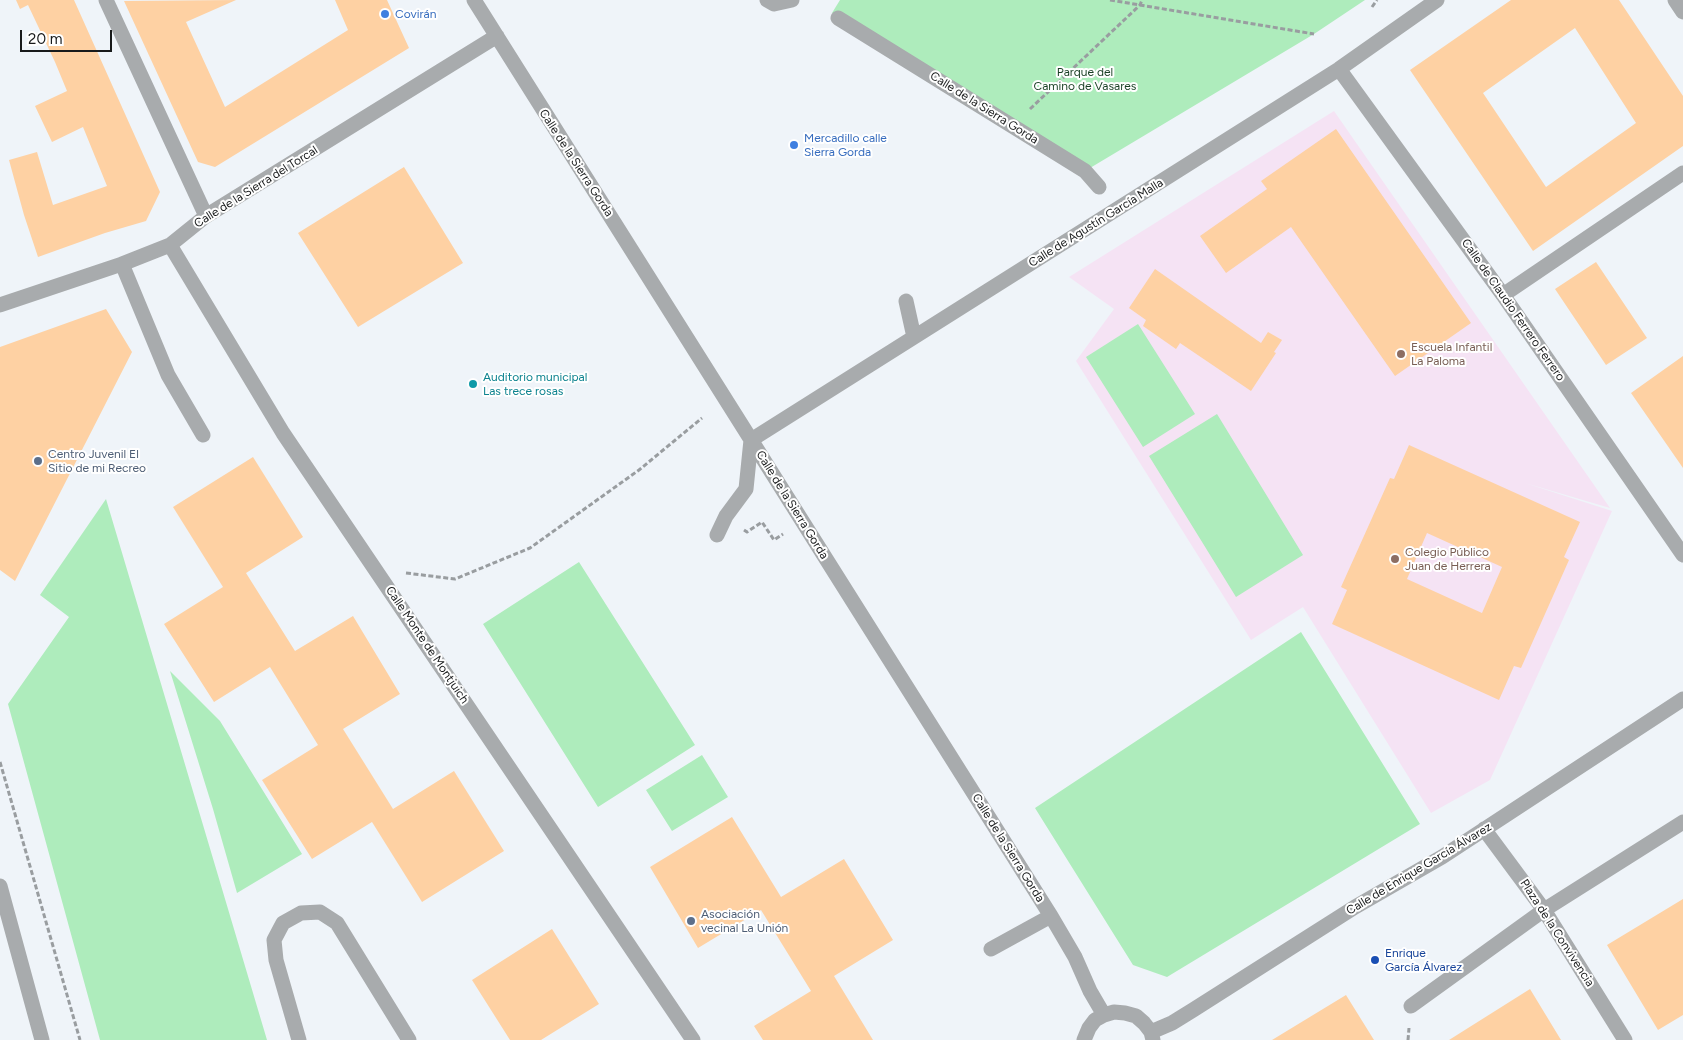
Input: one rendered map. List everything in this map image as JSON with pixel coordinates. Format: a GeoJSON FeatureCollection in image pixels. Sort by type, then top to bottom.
{"type":"FeatureCollection","features":[{"type":"Feature","properties":{"kind":"street"},"geometry":{"type":"LineString","coordinates":[[106,0],[206,216]]}},
{"type":"Feature","properties":{"kind":"street","name":"Calle de la Sierra Gorda"},"geometry":{"type":"LineString","coordinates":[[474,0],[1051,916],[1075,957],[1090,991],[1104,1015]]}},
{"type":"Feature","properties":{"kind":"street"},"geometry":{"type":"LineString","coordinates":[[767,0],[774,4],[792,0]]}},
{"type":"Feature","properties":{"kind":"street","name":"Calle de Agustín García Malla"},"geometry":{"type":"LineString","coordinates":[[751,440],[1339,69],[1437,0]]}},
{"type":"Feature","properties":{"kind":"street"},"geometry":{"type":"LineString","coordinates":[[1675,0],[1683,12]]}},
{"type":"Feature","properties":{"kind":"street","name":"Calle de la Sierra Gorda"},"geometry":{"type":"LineString","coordinates":[[838,18],[1085,171],[1099,187]]}},
{"type":"Feature","properties":{"kind":"street","name":"Calle de la Sierra del Torcal"},"geometry":{"type":"LineString","coordinates":[[0,305],[122,264],[170,245],[206,216],[497,36]]}},
{"type":"Feature","properties":{"kind":"street","name":"Calle de Claudio Ferrero Ferrero"},"geometry":{"type":"LineString","coordinates":[[1339,69],[1503,295],[1683,555]]}},
{"type":"Feature","properties":{"kind":"street"},"geometry":{"type":"LineString","coordinates":[[1503,295],[1683,173]]}},
{"type":"Feature","properties":{"kind":"street","name":"Calle Monte de Montjuich"},"geometry":{"type":"LineString","coordinates":[[170,245],[283,432],[694,1040]]}},
{"type":"Feature","properties":{"kind":"street"},"geometry":{"type":"LineString","coordinates":[[122,264],[168,375],[203,435]]}},
{"type":"Feature","properties":{"kind":"street"},"geometry":{"type":"LineString","coordinates":[[906,301],[914,337]]}},
{"type":"Feature","properties":{"kind":"street"},"geometry":{"type":"LineString","coordinates":[[717,535],[726,516],[746,489],[751,440]]}},
{"type":"Feature","properties":{"kind":"street","name":"Calle de Enrique García Álvarez"},"geometry":{"type":"LineString","coordinates":[[1152,1036],[1355,907],[1442,857],[1683,699]]}},
{"type":"Feature","properties":{"kind":"street"},"geometry":{"type":"LineString","coordinates":[[1412,1006],[1544,910],[1683,822]]}},
{"type":"Feature","properties":{"kind":"street","name":"Plaza de la Convivencia"},"geometry":{"type":"LineString","coordinates":[[1484,829],[1544,910],[1625,1040]]}},
{"type":"Feature","properties":{"kind":"street"},"geometry":{"type":"LineString","coordinates":[[0,886],[42,1040]]}},
{"type":"Feature","properties":{"kind":"street"},"geometry":{"type":"LineString","coordinates":[[299,1040],[276,960],[274,940],[283,922],[301,913],[320,912],[337,923],[409,1040]]}},
{"type":"Feature","properties":{"kind":"street"},"geometry":{"type":"LineString","coordinates":[[991,949],[1051,916]]}},
{"type":"Feature","properties":{"kind":"street"},"geometry":{"type":"LineString","coordinates":[[1084,1040],[1095,1020],[1114,1012],[1125,1012],[1136,1016],[1144,1023],[1152,1036]]}},
{"type":"Feature","properties":{"kind":"path"},"geometry":{"type":"LineString","coordinates":[[1110,0],[1314,34]]}},
{"type":"Feature","properties":{"kind":"path"},"geometry":{"type":"LineString","coordinates":[[1012,126],[1140,5],[1142,0]]}},
{"type":"Feature","properties":{"kind":"path"},"geometry":{"type":"LineString","coordinates":[[1372,8],[1377,0]]}},
{"type":"Feature","properties":{"kind":"path"},"geometry":{"type":"LineString","coordinates":[[375,569],[455,579],[530,548],[639,470],[702,418]]}},
{"type":"Feature","properties":{"kind":"path"},"geometry":{"type":"LineString","coordinates":[[741,527],[747,532],[762,522],[774,540]]}},
{"type":"Feature","properties":{"kind":"path"},"geometry":{"type":"LineString","coordinates":[[0,762],[80,1040]]}},
{"type":"Feature","properties":{"kind":"shaded area","name":"Colegio Público Juan de Herrera"},"geometry":{"type":"Polygon","coordinates":[[[1334,111],[1610,508],[1525,483],[1612,511],[1490,780],[1431,813],[1303,607],[1251,640],[1076,361],[1114,309],[1069,277],[1334,111]]]}},
{"type":"Feature","properties":{"kind":"green space","name":"Parque del Camino de Vasares"},"geometry":{"type":"Polygon","coordinates":[[[840,0],[1365,0],[1314,34],[1085,171],[832,13],[840,0]]]}},
{"type":"Feature","properties":{"kind":"green space"},"geometry":{"type":"Polygon","coordinates":[[[1138,324],[1195,414],[1143,447],[1086,357],[1138,324]]]}},
{"type":"Feature","properties":{"kind":"green space"},"geometry":{"type":"Polygon","coordinates":[[[1217,414],[1303,555],[1236,597],[1149,456],[1217,414]]]}},
{"type":"Feature","properties":{"kind":"green space"},"geometry":{"type":"Polygon","coordinates":[[[106,499],[267,1040],[100,1040],[8,704],[69,617],[40,595],[106,499]]]}},
{"type":"Feature","properties":{"kind":"green space"},"geometry":{"type":"Polygon","coordinates":[[[579,562],[695,745],[598,807],[483,624],[579,562]]]}},
{"type":"Feature","properties":{"kind":"green space"},"geometry":{"type":"Polygon","coordinates":[[[1301,632],[1420,824],[1167,977],[1133,965],[1035,808],[1301,632]]]}},
{"type":"Feature","properties":{"kind":"green space"},"geometry":{"type":"Polygon","coordinates":[[[170,671],[220,721],[302,854],[237,893],[213,809],[170,671]]]}},
{"type":"Feature","properties":{"kind":"green space"},"geometry":{"type":"Polygon","coordinates":[[[702,755],[728,797],[672,831],[646,790],[702,755]]]}},
{"type":"Feature","properties":{"kind":"building"},"geometry":{"type":"Polygon","coordinates":[[[16,0],[74,0],[160,192],[146,221],[105,233],[38,257],[9,160],[37,152],[53,205],[107,186],[83,127],[52,142],[35,106],[67,91],[28,5],[20,9],[16,0]]]}},
{"type":"Feature","properties":{"kind":"building"},"geometry":{"type":"Polygon","coordinates":[[[236,0],[186,22],[225,107],[348,30],[335,0],[387,0],[409,48],[215,167],[198,162],[124,1],[236,0]]]}},
{"type":"Feature","properties":{"kind":"building"},"geometry":{"type":"Polygon","coordinates":[[[1511,0],[1619,0],[1683,96],[1683,146],[1533,251],[1410,70],[1511,0]],[[1575,28],[1483,93],[1546,187],[1636,123],[1575,28]]]}},
{"type":"Feature","properties":{"kind":"building"},"geometry":{"type":"Polygon","coordinates":[[[1336,129],[1471,323],[1395,376],[1291,227],[1226,273],[1200,236],[1267,189],[1261,181],[1336,129]]]}},
{"type":"Feature","properties":{"kind":"building"},"geometry":{"type":"Polygon","coordinates":[[[404,167],[463,263],[358,327],[298,233],[404,167]]]}},
{"type":"Feature","properties":{"kind":"building"},"geometry":{"type":"Polygon","coordinates":[[[1596,262],[1647,338],[1606,365],[1555,289],[1596,262]]]}},
{"type":"Feature","properties":{"kind":"building"},"geometry":{"type":"Polygon","coordinates":[[[1155,269],[1261,343],[1268,332],[1282,340],[1274,352],[1276,353],[1251,391],[1180,343],[1176,349],[1143,326],[1146,320],[1129,308],[1155,269]]]}},
{"type":"Feature","properties":{"kind":"building","name":"Centro Juvenil El Sitio de mi Recreo"},"geometry":{"type":"Polygon","coordinates":[[[106,309],[132,352],[15,581],[0,570],[0,347],[106,309]]]}},
{"type":"Feature","properties":{"kind":"building"},"geometry":{"type":"Polygon","coordinates":[[[1683,356],[1683,468],[1631,393],[1683,356]]]}},
{"type":"Feature","properties":{"kind":"building"},"geometry":{"type":"Polygon","coordinates":[[[1409,445],[1580,522],[1564,557],[1569,560],[1521,668],[1514,666],[1499,700],[1332,624],[1347,590],[1341,587],[1390,478],[1394,479],[1409,445]],[[1427,533],[1407,579],[1482,613],[1502,567],[1427,533]]]}},
{"type":"Feature","properties":{"kind":"building"},"geometry":{"type":"Polygon","coordinates":[[[253,457],[303,537],[246,573],[295,651],[353,616],[400,694],[343,729],[393,809],[454,771],[504,851],[422,902],[372,822],[312,859],[262,780],[318,745],[270,667],[214,702],[164,624],[223,587],[173,507],[253,457]]]}},
{"type":"Feature","properties":{"kind":"building"},"geometry":{"type":"Polygon","coordinates":[[[732,817],[781,897],[844,859],[893,940],[834,976],[873,1040],[763,1040],[754,1026],[811,991],[761,910],[698,948],[650,867],[732,817]]]}},
{"type":"Feature","properties":{"kind":"building"},"geometry":{"type":"Polygon","coordinates":[[[1683,899],[1683,1015],[1658,1030],[1607,945],[1683,899]]]}},
{"type":"Feature","properties":{"kind":"building"},"geometry":{"type":"Polygon","coordinates":[[[552,929],[599,1004],[541,1040],[510,1040],[472,980],[552,929]]]}},
{"type":"Feature","properties":{"kind":"building"},"geometry":{"type":"Polygon","coordinates":[[[1530,989],[1561,1040],[1449,1040],[1530,989]]]}},
{"type":"Feature","properties":{"kind":"building"},"geometry":{"type":"Polygon","coordinates":[[[1346,995],[1374,1040],[1272,1040],[1346,995]]]}},
{"type":"Feature","properties":{"kind":"place","name":"Covirán"},"geometry":{"type":"Point","coordinates":[385,14]}},
{"type":"Feature","properties":{"kind":"place","name":"Mercadillo calle Sierra Gorda"},"geometry":{"type":"Point","coordinates":[794,145]}},
{"type":"Feature","properties":{"kind":"place","name":"Escuela Infantil La Paloma"},"geometry":{"type":"Point","coordinates":[1401,354]}},
{"type":"Feature","properties":{"kind":"place","name":"Auditorio municipal Las trece rosas"},"geometry":{"type":"Point","coordinates":[473,384]}},
{"type":"Feature","properties":{"kind":"place","name":"Centro Juvenil El Sitio de mi Recreo"},"geometry":{"type":"Point","coordinates":[38,461]}},
{"type":"Feature","properties":{"kind":"place","name":"Colegio Público Juan de Herrera"},"geometry":{"type":"Point","coordinates":[1395,559]}},
{"type":"Feature","properties":{"kind":"place","name":"Asociación vecinal La Unión"},"geometry":{"type":"Point","coordinates":[691,921]}},
{"type":"Feature","properties":{"kind":"place","name":"Enrique García Álvarez"},"geometry":{"type":"Point","coordinates":[1375,960]}}]}
